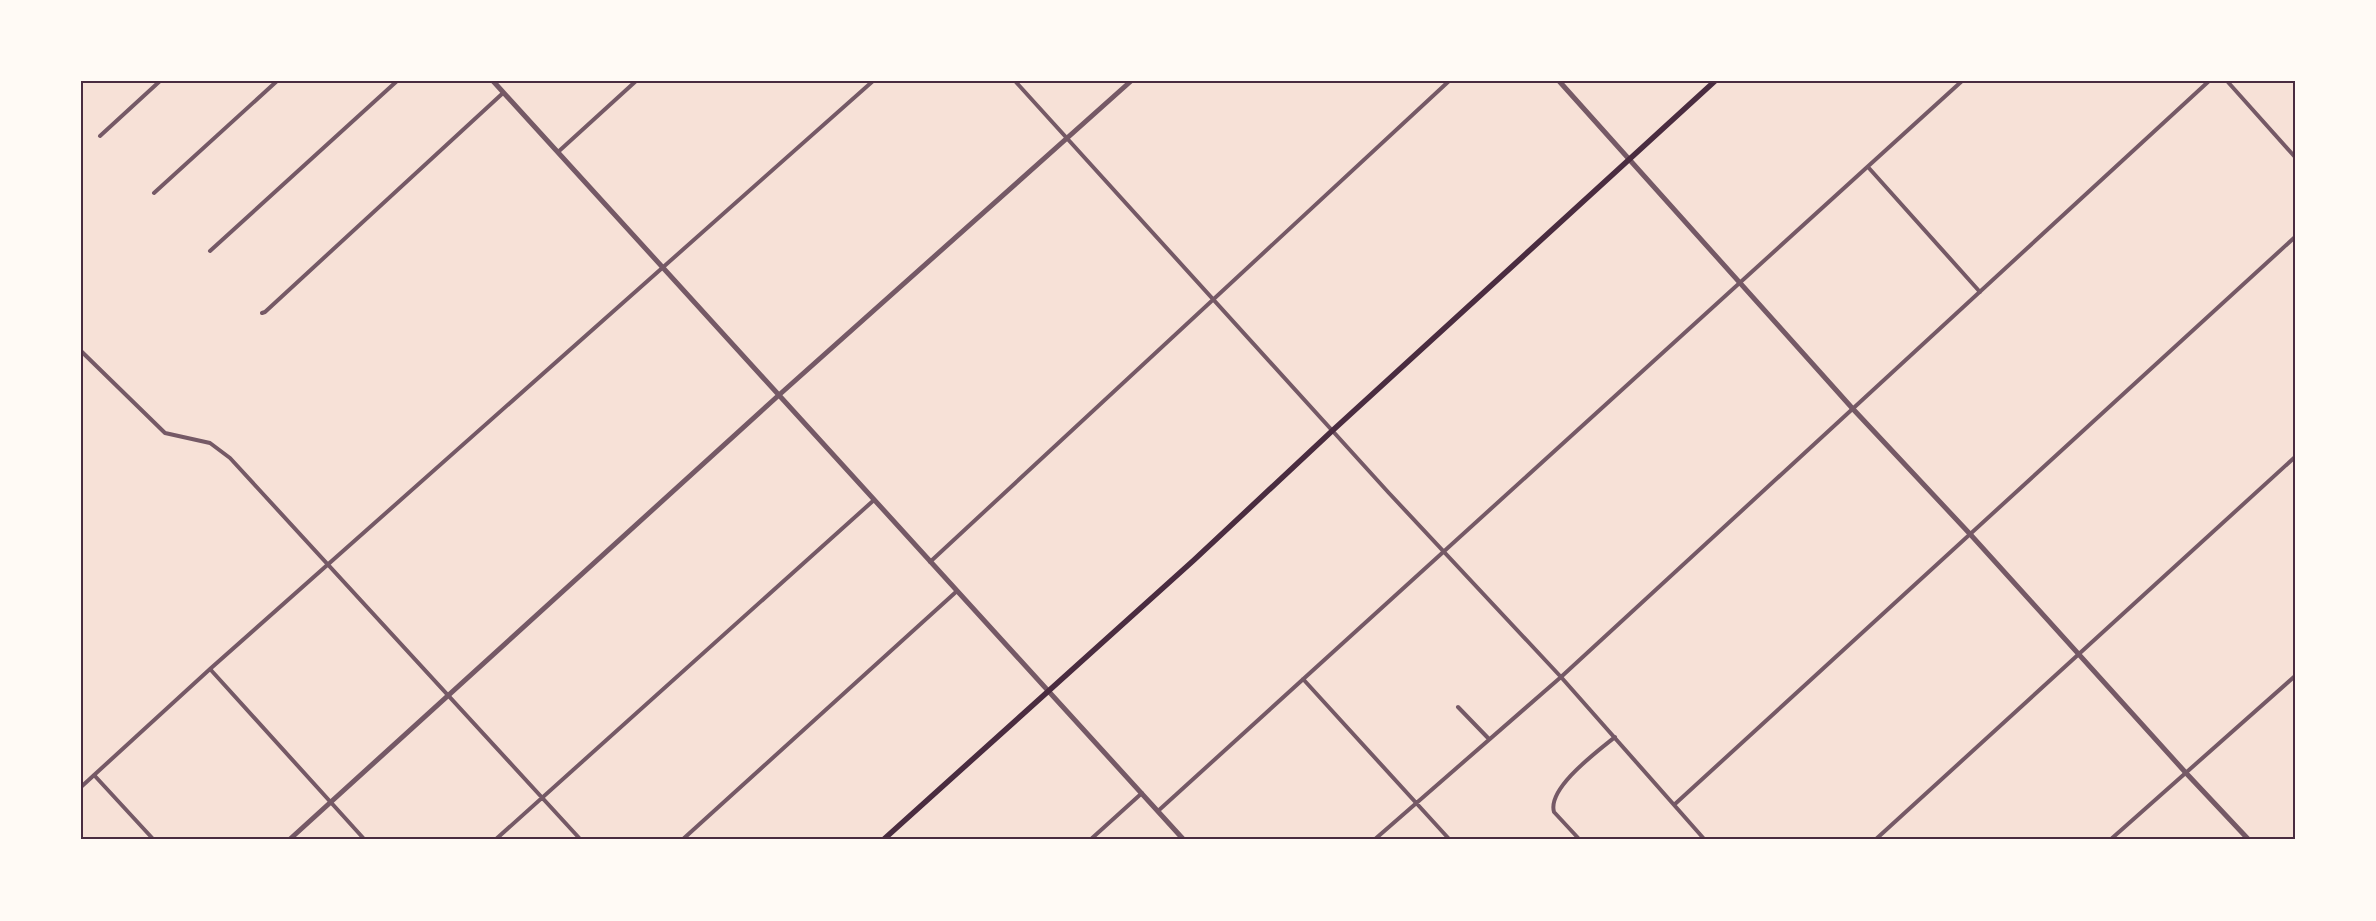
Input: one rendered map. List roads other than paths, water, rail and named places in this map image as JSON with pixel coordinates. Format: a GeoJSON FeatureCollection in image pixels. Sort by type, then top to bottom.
{"type":"FeatureCollection","features":[{"type":"Feature","properties":{"kind":"main road"},"geometry":{"type":"LineString","coordinates":[[883,840],[1194,560],[1332,430],[1715,81]]}},
{"type":"Feature","properties":{"kind":"street"},"geometry":{"type":"LineString","coordinates":[[100,136],[160,81]]}},
{"type":"Feature","properties":{"kind":"street"},"geometry":{"type":"LineString","coordinates":[[154,193],[277,81]]}},
{"type":"Feature","properties":{"kind":"street"},"geometry":{"type":"LineString","coordinates":[[210,251],[398,81]]}},
{"type":"Feature","properties":{"kind":"street"},"geometry":{"type":"LineString","coordinates":[[493,81],[1184,840]]}},
{"type":"Feature","properties":{"kind":"street"},"geometry":{"type":"LineString","coordinates":[[558,152],[636,81]]}},
{"type":"Feature","properties":{"kind":"street"},"geometry":{"type":"LineString","coordinates":[[81,787],[210,669],[873,81]]}},
{"type":"Feature","properties":{"kind":"street"},"geometry":{"type":"LineString","coordinates":[[1015,81],[1332,430],[1561,677],[1705,840]]}},
{"type":"Feature","properties":{"kind":"street"},"geometry":{"type":"LineString","coordinates":[[289,840],[779,395],[1131,81]]}},
{"type":"Feature","properties":{"kind":"street"},"geometry":{"type":"LineString","coordinates":[[930,562],[1449,81]]}},
{"type":"Feature","properties":{"kind":"street"},"geometry":{"type":"LineString","coordinates":[[1559,81],[1853,409],[1970,534],[2249,840]]}},
{"type":"Feature","properties":{"kind":"street"},"geometry":{"type":"LineString","coordinates":[[1158,811],[1962,81]]}},
{"type":"Feature","properties":{"kind":"street"},"geometry":{"type":"LineString","coordinates":[[1374,840],[1561,677],[2209,81]]}},
{"type":"Feature","properties":{"kind":"street"},"geometry":{"type":"LineString","coordinates":[[2227,81],[2295,157]]}},
{"type":"Feature","properties":{"kind":"street"},"geometry":{"type":"LineString","coordinates":[[262,313],[301,280],[503,93]]}},
{"type":"Feature","properties":{"kind":"street"},"geometry":{"type":"LineString","coordinates":[[1868,167],[1980,292]]}},
{"type":"Feature","properties":{"kind":"street"},"geometry":{"type":"LineString","coordinates":[[1675,804],[2295,238]]}},
{"type":"Feature","properties":{"kind":"street"},"geometry":{"type":"LineString","coordinates":[[81,351],[165,433],[210,443],[220,450],[329,565],[581,840]]}},
{"type":"Feature","properties":{"kind":"street"},"geometry":{"type":"LineString","coordinates":[[1875,840],[2295,457]]}},
{"type":"Feature","properties":{"kind":"street"},"geometry":{"type":"LineString","coordinates":[[495,840],[874,500]]}},
{"type":"Feature","properties":{"kind":"street"},"geometry":{"type":"LineString","coordinates":[[682,840],[957,591]]}},
{"type":"Feature","properties":{"kind":"street"},"geometry":{"type":"LineString","coordinates":[[210,669],[365,840]]}},
{"type":"Feature","properties":{"kind":"street"},"geometry":{"type":"LineString","coordinates":[[2110,840],[2295,676]]}},
{"type":"Feature","properties":{"kind":"street"},"geometry":{"type":"LineString","coordinates":[[1302,680],[1450,840]]}},
{"type":"Feature","properties":{"kind":"street"},"geometry":{"type":"LineString","coordinates":[[1458,707],[1489,739]]}},
{"type":"Feature","properties":{"kind":"street"},"geometry":{"type":"LineString","coordinates":[[1580,840],[1554,812],[1555,800],[1572,775],[1614,737]]}},
{"type":"Feature","properties":{"kind":"street"},"geometry":{"type":"LineString","coordinates":[[94,775],[154,840]]}},
{"type":"Feature","properties":{"kind":"street"},"geometry":{"type":"LineString","coordinates":[[1090,840],[1142,793]]}}]}
